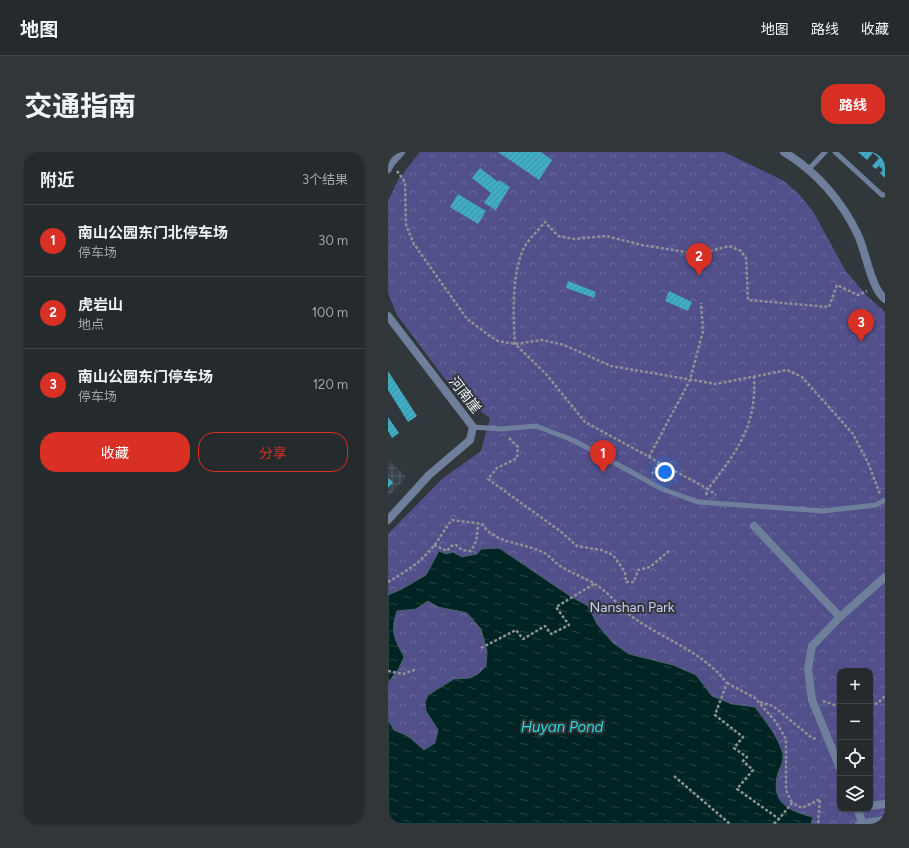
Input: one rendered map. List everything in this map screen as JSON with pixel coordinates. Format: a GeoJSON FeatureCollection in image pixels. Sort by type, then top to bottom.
{"type":"FeatureCollection","features":[{"type":"Feature","properties":{"kind":"street"},"geometry":{"type":"LineString","coordinates":[[389,166],[401,152]]}},
{"type":"Feature","properties":{"kind":"street"},"geometry":{"type":"LineString","coordinates":[[786,153],[808,169],[830,191],[858,234],[867,258],[874,285],[885,299]]}},
{"type":"Feature","properties":{"kind":"street","name":"河南崖"},"geometry":{"type":"LineString","coordinates":[[388,316],[472,427],[470,440],[429,475],[388,520]]}},
{"type":"Feature","properties":{"kind":"street"},"geometry":{"type":"LineString","coordinates":[[754,526],[840,617]]}},
{"type":"Feature","properties":{"kind":"street"},"geometry":{"type":"LineString","coordinates":[[837,761],[812,700],[808,669],[812,646],[840,617],[885,577]]}},
{"type":"Feature","properties":{"kind":"street"},"geometry":{"type":"LineString","coordinates":[[873,806],[885,804]]}},
{"type":"Feature","properties":{"kind":"street"},"geometry":{"type":"LineString","coordinates":[[858,812],[861,824],[885,820]]}},
{"type":"Feature","properties":{"kind":"lane"},"geometry":{"type":"LineString","coordinates":[[808,169],[825,152]]}},
{"type":"Feature","properties":{"kind":"lane"},"geometry":{"type":"LineString","coordinates":[[835,152],[882,195],[885,195]]}},
{"type":"Feature","properties":{"kind":"lane"},"geometry":{"type":"LineString","coordinates":[[472,427],[501,429],[536,426],[575,441],[662,489],[698,502],[750,507],[823,511],[876,505],[884,500]]}},
{"type":"Feature","properties":{"kind":"path"},"geometry":{"type":"LineString","coordinates":[[389,166],[405,182],[406,225],[414,244],[467,319],[490,336],[498,341],[515,344],[542,340],[564,345],[611,366],[716,384],[787,370],[802,377],[853,434],[869,465],[884,500]]}},
{"type":"Feature","properties":{"kind":"path"},"geometry":{"type":"LineString","coordinates":[[754,376],[755,394],[752,418],[740,444],[708,489],[585,422],[546,374],[515,344],[514,307],[522,251],[545,222],[558,236],[576,239],[606,236],[642,245],[698,254],[729,246],[741,251],[746,258],[748,300],[830,307],[837,285],[858,295],[867,291]]}},
{"type":"Feature","properties":{"kind":"path"},"geometry":{"type":"LineString","coordinates":[[649,457],[690,380],[702,331],[701,303]]}},
{"type":"Feature","properties":{"kind":"path"},"geometry":{"type":"LineString","coordinates":[[501,429],[518,447],[517,458],[497,468],[488,479],[549,523],[577,546],[601,550],[613,555],[625,572],[626,582],[634,582],[638,570],[650,566],[670,550]]}},
{"type":"Feature","properties":{"kind":"path"},"geometry":{"type":"LineString","coordinates":[[648,482],[659,462]]}},
{"type":"Feature","properties":{"kind":"path"},"geometry":{"type":"LineString","coordinates":[[388,582],[413,567],[434,545],[452,520],[482,524],[486,531],[506,540],[528,546],[546,554],[561,566],[595,584],[631,615],[690,650],[716,669],[727,683],[755,698],[776,722],[786,740],[786,790],[792,803],[802,808],[820,799],[818,824]]}},
{"type":"Feature","properties":{"kind":"path"},"geometry":{"type":"LineString","coordinates":[[434,545],[447,551],[451,546],[456,545],[462,550],[470,551],[477,539],[478,523]]}},
{"type":"Feature","properties":{"kind":"path"},"geometry":{"type":"LineString","coordinates":[[482,648],[516,630],[523,639],[545,626],[551,634],[569,625],[556,607],[595,584]]}},
{"type":"Feature","properties":{"kind":"path"},"geometry":{"type":"LineString","coordinates":[[388,671],[402,674],[416,669]]}},
{"type":"Feature","properties":{"kind":"path"},"geometry":{"type":"LineString","coordinates":[[727,683],[715,714],[743,737],[734,748],[747,757],[743,761],[754,770],[738,789],[779,819]]}},
{"type":"Feature","properties":{"kind":"path"},"geometry":{"type":"LineString","coordinates":[[873,705],[878,704],[885,696]]}},
{"type":"Feature","properties":{"kind":"path"},"geometry":{"type":"LineString","coordinates":[[759,702],[773,706],[812,738],[829,741]]}},
{"type":"Feature","properties":{"kind":"path"},"geometry":{"type":"LineString","coordinates":[[674,776],[730,824]]}},
{"type":"Feature","properties":{"kind":"path"},"geometry":{"type":"LineString","coordinates":[[774,824],[792,803]]}},
{"type":"Feature","properties":{"kind":"shaded area"},"geometry":{"type":"Polygon","coordinates":[[[388,460],[406,477],[388,497],[388,460]]]}},
{"type":"Feature","properties":{"kind":"green space","name":"Nanshan Park"},"geometry":{"type":"Polygon","coordinates":[[[420,152],[724,152],[784,181],[800,195],[814,213],[845,270],[866,295],[885,312],[885,824],[388,824],[388,534],[442,479],[481,451],[490,418],[457,395],[397,315],[388,293],[388,201],[398,180],[420,152]]]}},
{"type":"Feature","properties":{"kind":"water","name":"Huyan Pond"},"geometry":{"type":"Polygon","coordinates":[[[499,548],[570,596],[588,606],[597,624],[613,643],[629,654],[673,665],[696,675],[712,696],[732,704],[755,707],[775,736],[783,755],[776,783],[779,798],[783,804],[796,812],[813,817],[811,824],[388,824],[388,720],[394,730],[408,736],[424,750],[435,743],[438,730],[426,711],[425,702],[428,695],[454,679],[470,678],[478,674],[486,666],[487,651],[481,629],[467,613],[438,607],[428,601],[416,609],[397,611],[394,624],[394,635],[404,657],[399,668],[388,683],[388,595],[402,589],[426,575],[439,551],[446,554],[453,552],[462,557],[477,554],[481,549],[499,548]]]}},
{"type":"Feature","properties":{"kind":"building"},"geometry":{"type":"Polygon","coordinates":[[[498,152],[541,152],[552,160],[539,180],[498,152]]]}},
{"type":"Feature","properties":{"kind":"building"},"geometry":{"type":"Polygon","coordinates":[[[858,152],[885,152],[885,178],[880,173],[883,170],[879,166],[876,169],[872,166],[879,158],[873,153],[867,160],[858,152]]]}},
{"type":"Feature","properties":{"kind":"building"},"geometry":{"type":"Polygon","coordinates":[[[480,168],[498,182],[499,180],[510,187],[496,210],[484,203],[491,193],[472,178],[480,168]]]}},
{"type":"Feature","properties":{"kind":"building"},"geometry":{"type":"Polygon","coordinates":[[[458,194],[486,211],[478,224],[450,207],[458,194]]]}},
{"type":"Feature","properties":{"kind":"building"},"geometry":{"type":"Polygon","coordinates":[[[568,281],[596,292],[594,298],[566,288],[568,281]]]}},
{"type":"Feature","properties":{"kind":"building"},"geometry":{"type":"Polygon","coordinates":[[[669,291],[692,302],[688,311],[665,301],[669,291]]]}},
{"type":"Feature","properties":{"kind":"building"},"geometry":{"type":"Polygon","coordinates":[[[388,371],[417,416],[408,422],[388,390],[388,371]]]}},
{"type":"Feature","properties":{"kind":"building"},"geometry":{"type":"Polygon","coordinates":[[[388,417],[399,433],[392,438],[388,431],[388,417]]]}},
{"type":"Feature","properties":{"kind":"building"},"geometry":{"type":"Polygon","coordinates":[[[388,478],[393,482],[388,488],[388,478]]]}},
{"type":"Feature","properties":{"kind":"place","name":"虎岩山"},"geometry":{"type":"Point","coordinates":[699,276]}},
{"type":"Feature","properties":{"kind":"place","name":"南山公园东门停车场"},"geometry":{"type":"Point","coordinates":[861,342]}},
{"type":"Feature","properties":{"kind":"place","name":"南山公园东门北停车场"},"geometry":{"type":"Point","coordinates":[603,473]}}]}
